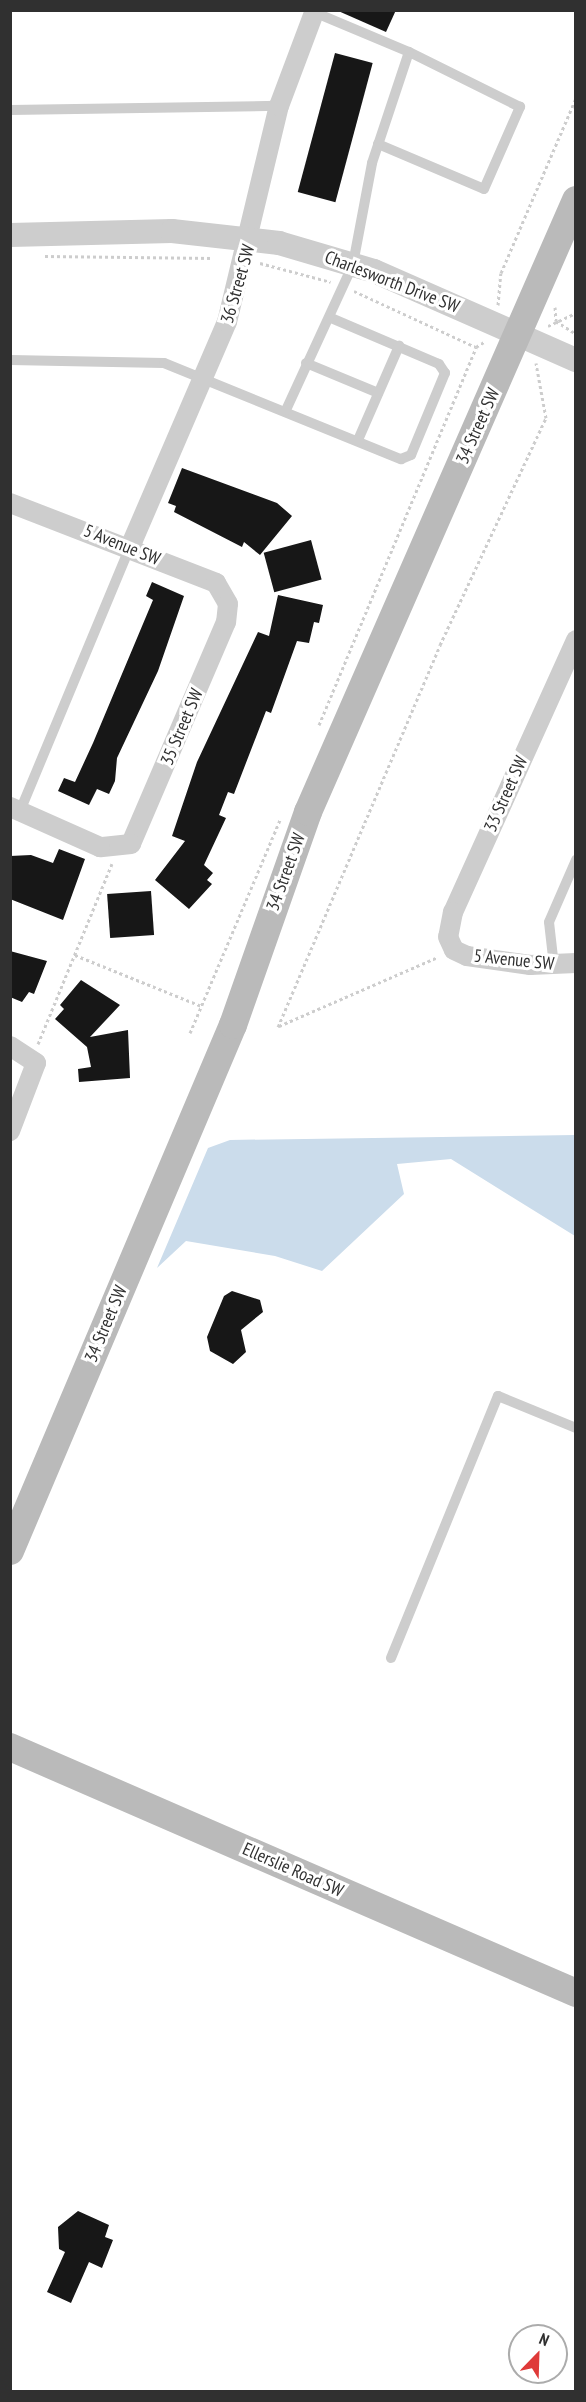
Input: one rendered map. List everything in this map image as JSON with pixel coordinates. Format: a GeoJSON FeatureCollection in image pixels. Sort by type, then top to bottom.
{"type":"FeatureCollection","features":[{"type":"Feature","properties":{"kind":"main road","name":"34 Street SW"},"geometry":{"type":"LineString","coordinates":[[10,1551],[229,1034],[308,812],[576,200]]}},
{"type":"Feature","properties":{"kind":"main road","name":"Ellerslie Road SW"},"geometry":{"type":"LineString","coordinates":[[10,1747],[576,1993]]}},
{"type":"Feature","properties":{"kind":"street","name":"36 Street SW"},"geometry":{"type":"LineString","coordinates":[[130,547],[206,376],[251,239],[279,106],[315,11]]}},
{"type":"Feature","properties":{"kind":"street","name":"Charlesworth Drive SW"},"geometry":{"type":"LineString","coordinates":[[10,235],[172,231],[251,239],[353,264],[576,360]]}},
{"type":"Feature","properties":{"kind":"street","name":"5 Avenue SW"},"geometry":{"type":"LineString","coordinates":[[11,504],[130,547],[216,584],[227,595]]}},
{"type":"Feature","properties":{"kind":"street","name":"35 Street SW"},"geometry":{"type":"LineString","coordinates":[[119,849],[137,836],[226,622],[227,595]]}},
{"type":"Feature","properties":{"kind":"street","name":"33 Street SW"},"geometry":{"type":"LineString","coordinates":[[454,950],[448,937],[453,912],[576,640]]}},
{"type":"Feature","properties":{"kind":"street"},"geometry":{"type":"LineString","coordinates":[[15,808],[100,847],[119,849]]}},
{"type":"Feature","properties":{"kind":"street","name":"5 Avenue SW"},"geometry":{"type":"LineString","coordinates":[[454,950],[487,960],[554,966],[576,963]]}},
{"type":"Feature","properties":{"kind":"street"},"geometry":{"type":"LineString","coordinates":[[10,1046],[32,1057],[36,1072],[10,1131]]}},
{"type":"Feature","properties":{"kind":"lane"},"geometry":{"type":"LineString","coordinates":[[315,11],[409,52],[520,107],[484,189],[378,144]]}},
{"type":"Feature","properties":{"kind":"lane"},"geometry":{"type":"LineString","coordinates":[[286,410],[306,363],[331,318],[353,264],[378,144],[409,52]]}},
{"type":"Feature","properties":{"kind":"lane"},"geometry":{"type":"LineString","coordinates":[[10,110],[279,106]]}},
{"type":"Feature","properties":{"kind":"lane"},"geometry":{"type":"LineString","coordinates":[[10,360],[164,363],[206,376],[401,459],[419,444],[445,373],[439,364],[331,318]]}},
{"type":"Feature","properties":{"kind":"lane"},"geometry":{"type":"LineString","coordinates":[[358,440],[399,346]]}},
{"type":"Feature","properties":{"kind":"lane"},"geometry":{"type":"LineString","coordinates":[[306,363],[378,393]]}},
{"type":"Feature","properties":{"kind":"lane"},"geometry":{"type":"LineString","coordinates":[[15,808],[130,547]]}},
{"type":"Feature","properties":{"kind":"lane"},"geometry":{"type":"LineString","coordinates":[[554,966],[549,922],[576,860]]}},
{"type":"Feature","properties":{"kind":"lane"},"geometry":{"type":"LineString","coordinates":[[391,1658],[498,1396],[576,1428]]}},
{"type":"Feature","properties":{"kind":"path"},"geometry":{"type":"LineString","coordinates":[[502,292],[501,273],[576,98]]}},
{"type":"Feature","properties":{"kind":"path"},"geometry":{"type":"LineString","coordinates":[[34,256],[222,258]]}},
{"type":"Feature","properties":{"kind":"path"},"geometry":{"type":"LineString","coordinates":[[262,263],[328,281]]}},
{"type":"Feature","properties":{"kind":"path"},"geometry":{"type":"LineString","coordinates":[[355,292],[476,347]]}},
{"type":"Feature","properties":{"kind":"path"},"geometry":{"type":"LineString","coordinates":[[548,324],[576,313]]}},
{"type":"Feature","properties":{"kind":"path"},"geometry":{"type":"LineString","coordinates":[[556,321],[576,334]]}},
{"type":"Feature","properties":{"kind":"path"},"geometry":{"type":"LineString","coordinates":[[317,731],[476,347],[485,341]]}},
{"type":"Feature","properties":{"kind":"path"},"geometry":{"type":"LineString","coordinates":[[454,950],[278,1027],[441,645],[546,418],[534,371]]}},
{"type":"Feature","properties":{"kind":"path"},"geometry":{"type":"LineString","coordinates":[[190,1033],[284,808]]}},
{"type":"Feature","properties":{"kind":"path"},"geometry":{"type":"LineString","coordinates":[[32,1057],[119,849]]}},
{"type":"Feature","properties":{"kind":"path"},"geometry":{"type":"LineString","coordinates":[[75,955],[201,1006]]}},
{"type":"Feature","properties":{"kind":"water"},"geometry":{"type":"Polygon","coordinates":[[[575,1135],[575,1236],[451,1159],[397,1164],[404,1194],[322,1271],[275,1256],[186,1241],[157,1268],[208,1148],[230,1140],[575,1135]]]}},
{"type":"Feature","properties":{"kind":"building"},"geometry":{"type":"Polygon","coordinates":[[[336,10],[396,10],[386,32],[336,10]]]}},
{"type":"Feature","properties":{"kind":"building"},"geometry":{"type":"Polygon","coordinates":[[[335,53],[373,63],[335,202],[298,192],[335,53]]]}},
{"type":"Feature","properties":{"kind":"building"},"geometry":{"type":"Polygon","coordinates":[[[182,468],[277,503],[292,516],[260,555],[244,542],[242,547],[174,512],[176,506],[168,503],[182,468]]]}},
{"type":"Feature","properties":{"kind":"building"},"geometry":{"type":"Polygon","coordinates":[[[311,540],[322,580],[274,592],[264,553],[311,540]]]}},
{"type":"Feature","properties":{"kind":"building"},"geometry":{"type":"Polygon","coordinates":[[[152,582],[184,596],[158,671],[117,758],[115,781],[109,794],[97,789],[89,805],[58,791],[64,778],[75,782],[93,743],[153,600],[146,596],[152,582]]]}},
{"type":"Feature","properties":{"kind":"building"},"geometry":{"type":"Polygon","coordinates":[[[278,595],[323,605],[319,623],[314,622],[309,643],[297,641],[271,713],[266,711],[234,794],[228,792],[219,815],[226,818],[204,865],[213,873],[207,880],[212,884],[189,909],[155,880],[185,841],[172,836],[197,762],[258,632],[269,636],[278,595]]]}},
{"type":"Feature","properties":{"kind":"building"},"geometry":{"type":"Polygon","coordinates":[[[59,849],[85,859],[63,920],[10,899],[10,856],[31,855],[53,863],[59,849]]]}},
{"type":"Feature","properties":{"kind":"building"},"geometry":{"type":"Polygon","coordinates":[[[151,891],[154,935],[110,938],[107,894],[151,891]]]}},
{"type":"Feature","properties":{"kind":"building"},"geometry":{"type":"Polygon","coordinates":[[[10,951],[47,961],[34,994],[29,992],[22,1002],[10,997],[10,951]]]}},
{"type":"Feature","properties":{"kind":"building"},"geometry":{"type":"Polygon","coordinates":[[[81,980],[120,1005],[90,1037],[128,1030],[130,1078],[79,1082],[78,1069],[91,1067],[87,1047],[55,1019],[64,1009],[60,1005],[81,980]]]}},
{"type":"Feature","properties":{"kind":"building"},"geometry":{"type":"Polygon","coordinates":[[[232,1291],[260,1300],[263,1312],[241,1330],[246,1352],[233,1364],[210,1351],[207,1337],[224,1296],[232,1291]]]}},
{"type":"Feature","properties":{"kind":"building"},"geometry":{"type":"Polygon","coordinates":[[[78,2211],[109,2225],[105,2237],[113,2240],[102,2268],[89,2262],[71,2303],[47,2292],[65,2252],[59,2249],[58,2227],[78,2211]]]}}]}
